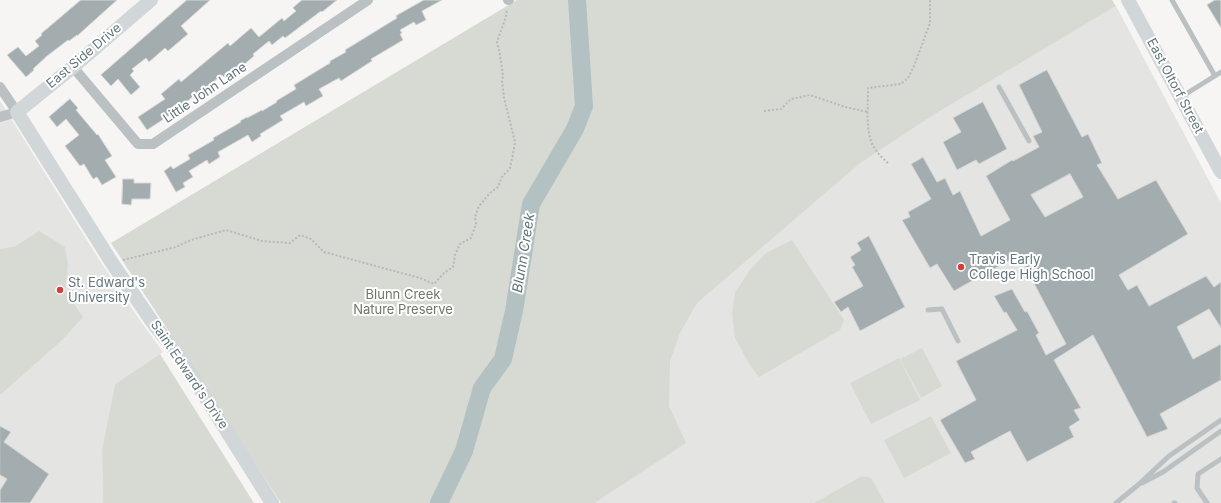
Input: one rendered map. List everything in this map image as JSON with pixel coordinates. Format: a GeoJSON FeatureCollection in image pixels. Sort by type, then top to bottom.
{"type":"FeatureCollection","features":[{"type":"Feature","properties":{"kind":"street","name":"East Side Drive"},"geometry":{"type":"LineString","coordinates":[[17,112],[73,67],[151,0]]}},
{"type":"Feature","properties":{"kind":"street","name":"Little John Lane"},"geometry":{"type":"LineString","coordinates":[[73,67],[138,144],[153,144],[368,0]]}},
{"type":"Feature","properties":{"kind":"street","name":"East Oltorf Street"},"geometry":{"type":"LineString","coordinates":[[1128,0],[1221,172]]}},
{"type":"Feature","properties":{"kind":"street","name":"Saint Edward's Drive"},"geometry":{"type":"LineString","coordinates":[[0,87],[112,263],[153,323],[182,360],[272,503]]}},
{"type":"Feature","properties":{"kind":"street"},"geometry":{"type":"LineString","coordinates":[[0,117],[17,112]]}},
{"type":"Feature","properties":{"kind":"lane"},"geometry":{"type":"LineString","coordinates":[[1172,0],[1215,76]]}},
{"type":"Feature","properties":{"kind":"lane"},"geometry":{"type":"LineString","coordinates":[[1181,96],[1221,72]]}},
{"type":"Feature","properties":{"kind":"lane"},"geometry":{"type":"LineString","coordinates":[[999,87],[1029,141]]}},
{"type":"Feature","properties":{"kind":"lane"},"geometry":{"type":"LineString","coordinates":[[928,310],[942,309],[958,341]]}},
{"type":"Feature","properties":{"kind":"lane"},"geometry":{"type":"LineString","coordinates":[[1116,503],[1169,456],[1221,420]]}},
{"type":"Feature","properties":{"kind":"lane"},"geometry":{"type":"LineString","coordinates":[[1136,486],[1163,472],[1221,431]]}},
{"type":"Feature","properties":{"kind":"lane"},"geometry":{"type":"LineString","coordinates":[[1207,503],[1197,488],[1198,474],[1221,459]]}},
{"type":"Feature","properties":{"kind":"path"},"geometry":{"type":"LineString","coordinates":[[112,263],[176,247],[191,240],[226,230],[262,241],[290,242],[300,235],[311,239],[324,252],[420,278],[434,284],[444,273],[453,267],[455,255],[460,244],[471,238],[476,224],[475,218],[479,206],[490,193],[498,187],[502,177],[510,168],[515,142],[504,98],[502,81],[503,76],[497,42],[506,17],[508,0]]}},
{"type":"Feature","properties":{"kind":"path"},"geometry":{"type":"LineString","coordinates":[[888,163],[878,154],[871,141],[868,112],[868,88],[901,84],[908,78],[930,23],[930,0]]}},
{"type":"Feature","properties":{"kind":"path"},"geometry":{"type":"LineString","coordinates":[[764,111],[781,109],[791,99],[810,95],[845,107],[868,112]]}},
{"type":"Feature","properties":{"kind":"shaded area","name":"Travis Early College High School"},"geometry":{"type":"Polygon","coordinates":[[[1116,6],[1221,203],[1221,503],[595,503],[669,454],[603,331],[932,116],[1116,6]]]}},
{"type":"Feature","properties":{"kind":"shaded area","name":"St. Edward's University"},"geometry":{"type":"Polygon","coordinates":[[[0,101],[100,261],[163,352],[115,384],[102,449],[103,503],[0,503],[0,101]]]}},
{"type":"Feature","properties":{"kind":"green space","name":"Blunn Creek Nature Preserve"},"geometry":{"type":"Polygon","coordinates":[[[517,0],[1112,0],[1116,6],[932,116],[859,164],[697,303],[680,333],[670,361],[669,406],[686,443],[595,503],[281,503],[111,243],[517,0]]]}},
{"type":"Feature","properties":{"kind":"green space"},"geometry":{"type":"Polygon","coordinates":[[[39,231],[65,247],[68,265],[65,290],[83,317],[61,341],[0,395],[0,249],[16,246],[39,231]]]}},
{"type":"Feature","properties":{"kind":"green space"},"geometry":{"type":"Polygon","coordinates":[[[792,240],[844,320],[840,330],[759,377],[751,367],[735,338],[732,314],[735,293],[749,271],[766,253],[792,240]]]}},
{"type":"Feature","properties":{"kind":"green space"},"geometry":{"type":"Polygon","coordinates":[[[922,348],[942,386],[921,398],[900,359],[922,348]]]}},
{"type":"Feature","properties":{"kind":"green space"},"geometry":{"type":"Polygon","coordinates":[[[160,354],[254,503],[103,503],[102,449],[115,384],[160,354]]]}},
{"type":"Feature","properties":{"kind":"green space"},"geometry":{"type":"Polygon","coordinates":[[[899,358],[920,400],[871,424],[850,383],[899,358]]]}},
{"type":"Feature","properties":{"kind":"green space"},"geometry":{"type":"Polygon","coordinates":[[[931,416],[951,453],[904,478],[884,440],[931,416]]]}},
{"type":"Feature","properties":{"kind":"green space"},"geometry":{"type":"Polygon","coordinates":[[[862,476],[871,478],[885,503],[814,503],[862,476]]]}},
{"type":"Feature","properties":{"kind":"building"},"geometry":{"type":"Polygon","coordinates":[[[81,0],[117,0],[77,36],[69,41],[68,40],[47,56],[26,77],[7,55],[18,47],[26,56],[39,46],[35,41],[42,35],[41,34],[81,0]]]}},
{"type":"Feature","properties":{"kind":"building"},"geometry":{"type":"Polygon","coordinates":[[[187,0],[210,0],[181,26],[188,34],[168,51],[165,48],[149,62],[146,58],[132,69],[134,71],[130,75],[140,87],[131,95],[118,79],[111,86],[101,75],[187,0]]]}},
{"type":"Feature","properties":{"kind":"building"},"geometry":{"type":"Polygon","coordinates":[[[302,0],[337,0],[285,38],[283,36],[272,45],[269,41],[253,54],[254,56],[234,73],[232,71],[224,77],[222,75],[199,93],[198,92],[176,111],[147,130],[138,117],[165,99],[161,94],[179,79],[181,82],[228,43],[230,46],[251,28],[259,37],[282,18],[284,21],[296,11],[293,8],[302,0]]]}},
{"type":"Feature","properties":{"kind":"building"},"geometry":{"type":"Polygon","coordinates":[[[424,0],[442,0],[422,11],[426,20],[416,25],[414,22],[400,30],[403,40],[371,59],[372,61],[341,81],[339,78],[319,89],[323,96],[306,106],[304,102],[280,116],[283,120],[260,134],[261,136],[252,142],[248,135],[218,152],[220,157],[209,164],[207,160],[189,171],[193,177],[183,183],[185,187],[176,192],[164,171],[171,166],[173,169],[190,159],[188,155],[214,140],[213,138],[247,117],[262,111],[277,102],[276,101],[296,89],[294,85],[330,63],[330,61],[346,52],[345,50],[397,18],[396,16],[424,0]]]}},
{"type":"Feature","properties":{"kind":"building"},"geometry":{"type":"Polygon","coordinates":[[[1215,0],[1221,0],[1221,28],[1207,5],[1215,0]]]}},
{"type":"Feature","properties":{"kind":"building"},"geometry":{"type":"Polygon","coordinates":[[[1047,70],[1082,137],[1088,134],[1102,163],[1097,165],[1118,199],[1156,180],[1188,234],[1119,275],[1128,290],[1137,285],[1149,306],[1206,276],[1214,287],[1221,282],[1221,328],[1209,309],[1177,327],[1193,359],[1221,344],[1221,380],[1160,414],[1168,429],[1147,437],[1093,335],[1054,360],[1081,408],[1074,410],[1080,420],[1069,427],[1074,437],[1027,462],[1010,431],[971,452],[975,459],[965,463],[940,420],[976,400],[956,361],[1017,330],[1006,312],[1004,313],[994,296],[1012,289],[1025,312],[1027,311],[1039,333],[1036,335],[1046,355],[1066,344],[1019,255],[954,291],[937,264],[930,268],[902,220],[910,217],[908,212],[931,199],[911,164],[923,157],[937,182],[945,178],[953,195],[960,191],[981,236],[1010,220],[986,176],[1012,160],[1013,161],[1039,147],[1033,136],[1042,132],[1019,85],[1047,70]],[[1070,174],[1031,195],[1045,217],[1083,197],[1070,174]]]}},
{"type":"Feature","properties":{"kind":"building"},"geometry":{"type":"Polygon","coordinates":[[[70,99],[78,108],[76,110],[97,135],[98,134],[112,156],[105,160],[116,177],[102,185],[97,177],[93,179],[84,164],[80,166],[65,146],[79,135],[66,119],[57,127],[49,117],[70,99]]]}},
{"type":"Feature","properties":{"kind":"building"},"geometry":{"type":"Polygon","coordinates":[[[983,102],[1007,149],[979,164],[976,160],[957,170],[943,142],[961,132],[953,118],[983,102]]]}},
{"type":"Feature","properties":{"kind":"building"},"geometry":{"type":"Polygon","coordinates":[[[123,179],[134,179],[134,183],[151,183],[150,199],[132,199],[131,205],[122,204],[123,179]]]}},
{"type":"Feature","properties":{"kind":"building"},"geometry":{"type":"Polygon","coordinates":[[[869,236],[905,307],[860,331],[848,307],[841,312],[834,302],[863,286],[852,267],[855,265],[850,257],[861,250],[857,243],[869,236]]]}},
{"type":"Feature","properties":{"kind":"building"},"geometry":{"type":"Polygon","coordinates":[[[0,426],[11,432],[4,442],[49,474],[30,503],[0,503],[0,490],[7,479],[0,475],[0,426]]]}},
{"type":"Feature","properties":{"kind":"waterway","name":"Blunn Creek"},"geometry":{"type":"LineString","coordinates":[[439,503],[464,451],[482,388],[503,359],[514,311],[531,204],[575,129],[584,106],[577,0]]}},
{"type":"Feature","properties":{"kind":"place","name":"Travis Early College High School"},"geometry":{"type":"Point","coordinates":[961,267]}},
{"type":"Feature","properties":{"kind":"place","name":"St. Edward's University"},"geometry":{"type":"Point","coordinates":[60,290]}}]}
